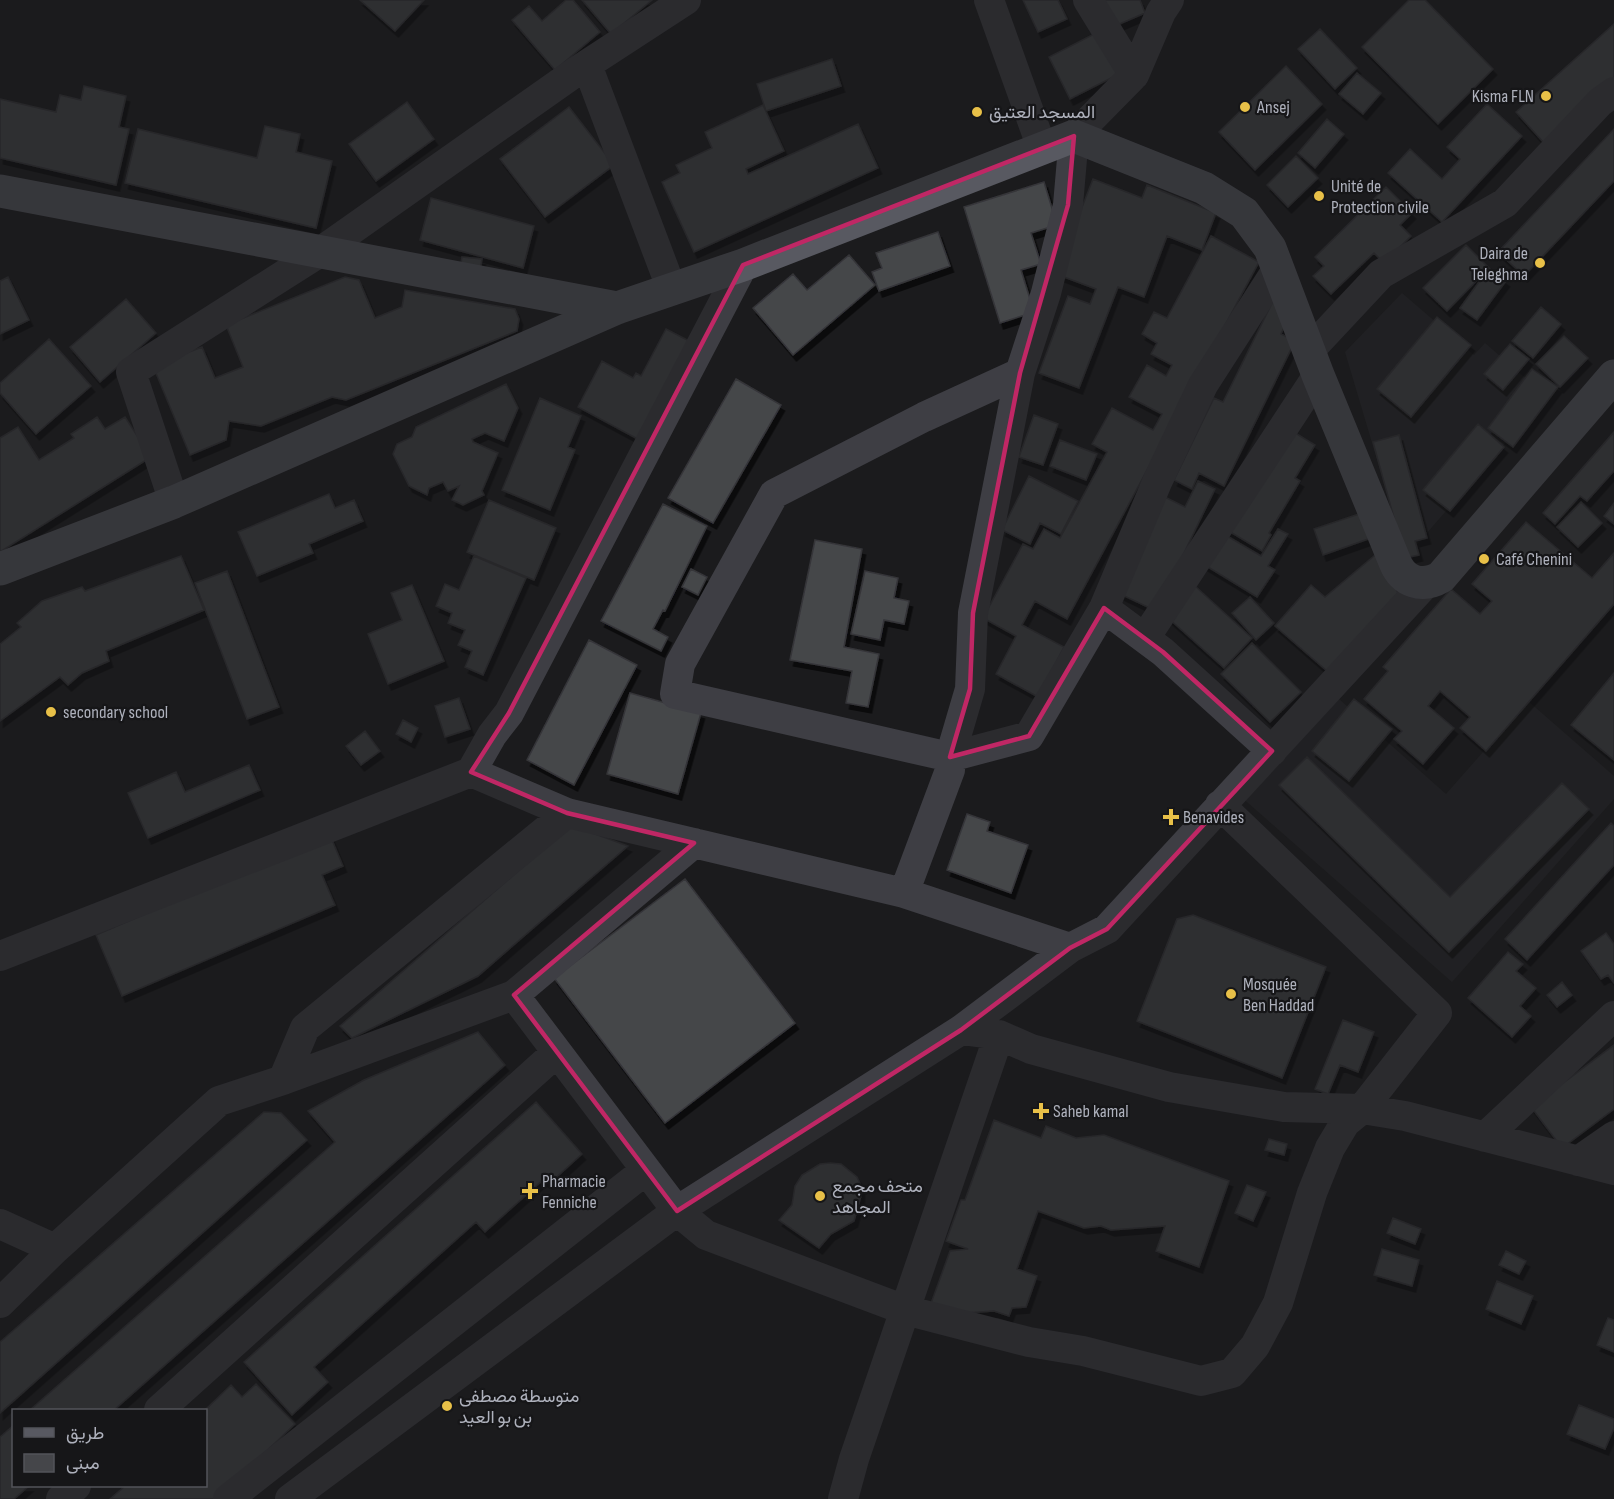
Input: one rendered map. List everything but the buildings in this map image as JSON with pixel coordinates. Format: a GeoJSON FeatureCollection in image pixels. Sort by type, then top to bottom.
{"type":"FeatureCollection","features":[{"type":"Feature","properties":{"kind":"main road"},"geometry":{"type":"LineString","coordinates":[[0,569],[174,502],[617,308],[743,266],[1074,136],[1204,188],[1244,213],[1270,248],[1398,570],[1410,581],[1426,583],[1441,577],[1614,376]]}},
{"type":"Feature","properties":{"kind":"main road"},"geometry":{"type":"LineString","coordinates":[[0,191],[617,308]]}},
{"type":"Feature","properties":{"kind":"street"},"geometry":{"type":"LineString","coordinates":[[174,502],[131,372],[320,252],[587,65],[686,0]]}},
{"type":"Feature","properties":{"kind":"street"},"geometry":{"type":"LineString","coordinates":[[989,0],[1042,148]]}},
{"type":"Feature","properties":{"kind":"street"},"geometry":{"type":"LineString","coordinates":[[1088,0],[1134,75]]}},
{"type":"Feature","properties":{"kind":"street"},"geometry":{"type":"LineString","coordinates":[[904,893],[950,770],[950,757],[970,689],[973,613],[1020,373],[1046,292],[1068,205],[1074,136],[1134,75],[1161,4]]}},
{"type":"Feature","properties":{"kind":"street"},"geometry":{"type":"LineString","coordinates":[[587,65],[672,290]]}},
{"type":"Feature","properties":{"kind":"street"},"geometry":{"type":"LineString","coordinates":[[1145,639],[1314,363],[1381,274],[1505,203],[1600,102],[1614,92]]}},
{"type":"Feature","properties":{"kind":"street"},"geometry":{"type":"LineString","coordinates":[[0,956],[471,772],[492,735],[509,713],[743,266]]}},
{"type":"Feature","properties":{"kind":"street"},"geometry":{"type":"LineString","coordinates":[[1020,373],[924,417],[774,494],[680,664],[675,694],[950,757],[1029,736],[1104,608],[1158,480],[1203,385],[1278,268]]}},
{"type":"Feature","properties":{"kind":"street"},"geometry":{"type":"LineString","coordinates":[[290,1499],[676,1211],[961,1030],[1070,948],[1107,929],[1426,583]]}},
{"type":"Feature","properties":{"kind":"street"},"geometry":{"type":"LineString","coordinates":[[1104,608],[1162,652],[1272,751]]}},
{"type":"Feature","properties":{"kind":"street"},"geometry":{"type":"LineString","coordinates":[[471,772],[567,813],[904,893],[1070,948]]}},
{"type":"Feature","properties":{"kind":"street"},"geometry":{"type":"LineString","coordinates":[[514,995],[676,1211],[706,1235],[904,1310],[1029,1342],[1083,1351],[1201,1381],[1232,1373],[1255,1346],[1278,1303],[1312,1193],[1330,1148],[1345,1123],[1362,1109],[1437,1013],[1220,805]]}},
{"type":"Feature","properties":{"kind":"street"},"geometry":{"type":"LineString","coordinates":[[283,1080],[305,1028],[567,813]]}},
{"type":"Feature","properties":{"kind":"street"},"geometry":{"type":"LineString","coordinates":[[0,1303],[55,1249],[219,1101],[283,1080],[514,995],[694,843]]}},
{"type":"Feature","properties":{"kind":"street"},"geometry":{"type":"LineString","coordinates":[[1485,1137],[1614,1016]]}},
{"type":"Feature","properties":{"kind":"street"},"geometry":{"type":"LineString","coordinates":[[961,1030],[999,1035],[1031,1049],[1170,1087],[1284,1107],[1362,1109],[1405,1116],[1614,1170]]}},
{"type":"Feature","properties":{"kind":"street"},"geometry":{"type":"LineString","coordinates":[[843,1499],[854,1459],[904,1310],[999,1035]]}},
{"type":"Feature","properties":{"kind":"street"},"geometry":{"type":"LineString","coordinates":[[160,1409],[557,1052]]}},
{"type":"Feature","properties":{"kind":"street"},"geometry":{"type":"LineString","coordinates":[[1578,1161],[1614,1136]]}},
{"type":"Feature","properties":{"kind":"street"},"geometry":{"type":"LineString","coordinates":[[228,1499],[646,1170]]}},
{"type":"Feature","properties":{"kind":"street"},"geometry":{"type":"LineString","coordinates":[[0,1224],[55,1249]]}},
{"type":"Feature","properties":{"kind":"street"},"geometry":{"type":"LineString","coordinates":[[61,1499],[74,1487]]}},
{"type":"Feature","properties":{"kind":"highlighted area"},"geometry":{"type":"Polygon","coordinates":[[[1074,136],[1068,205],[1020,373],[973,613],[970,689],[950,757],[1029,736],[1104,608],[1163,652],[1272,751],[1107,929],[1070,948],[961,1030],[677,1211],[514,995],[694,843],[567,813],[471,772],[509,713],[743,265],[1074,136]]]}},
{"type":"Feature","properties":{"kind":"shaded area"},"geometry":{"type":"Polygon","coordinates":[[[1402,293],[1474,355],[1485,343],[1546,396],[1406,557],[1345,352],[1402,293]]]}},
{"type":"Feature","properties":{"kind":"shaded area"},"geometry":{"type":"Polygon","coordinates":[[[1331,692],[1446,794],[1528,701],[1614,776],[1614,799],[1452,982],[1239,795],[1331,692]]]}},
{"type":"Feature","properties":{"kind":"place","name":"Kisma FLN"},"geometry":{"type":"Point","coordinates":[1546,96]}},
{"type":"Feature","properties":{"kind":"place","name":"Ansej"},"geometry":{"type":"Point","coordinates":[1245,107]}},
{"type":"Feature","properties":{"kind":"place","name":"المسجد العتيق"},"geometry":{"type":"Point","coordinates":[977,112]}},
{"type":"Feature","properties":{"kind":"place","name":"Unité de Protection civile"},"geometry":{"type":"Point","coordinates":[1319,196]}},
{"type":"Feature","properties":{"kind":"place","name":"Daira de Teleghma"},"geometry":{"type":"Point","coordinates":[1540,263]}},
{"type":"Feature","properties":{"kind":"place","name":"Café Chenini"},"geometry":{"type":"Point","coordinates":[1484,559]}},
{"type":"Feature","properties":{"kind":"place","name":"secondary school"},"geometry":{"type":"Point","coordinates":[51,712]}},
{"type":"Feature","properties":{"kind":"place","name":"Benavides"},"geometry":{"type":"Point","coordinates":[1171,817]}},
{"type":"Feature","properties":{"kind":"place","name":"Mosquée Ben Haddad"},"geometry":{"type":"Point","coordinates":[1231,994]}},
{"type":"Feature","properties":{"kind":"place","name":"Saheb kamal"},"geometry":{"type":"Point","coordinates":[1041,1111]}},
{"type":"Feature","properties":{"kind":"place","name":"Pharmacie Fenniche"},"geometry":{"type":"Point","coordinates":[530,1191]}},
{"type":"Feature","properties":{"kind":"place","name":"متحف مجمع المجاهد"},"geometry":{"type":"Point","coordinates":[820,1196]}},
{"type":"Feature","properties":{"kind":"place","name":"متوسطة مصطفى بن بو العيد"},"geometry":{"type":"Point","coordinates":[447,1406]}}]}
